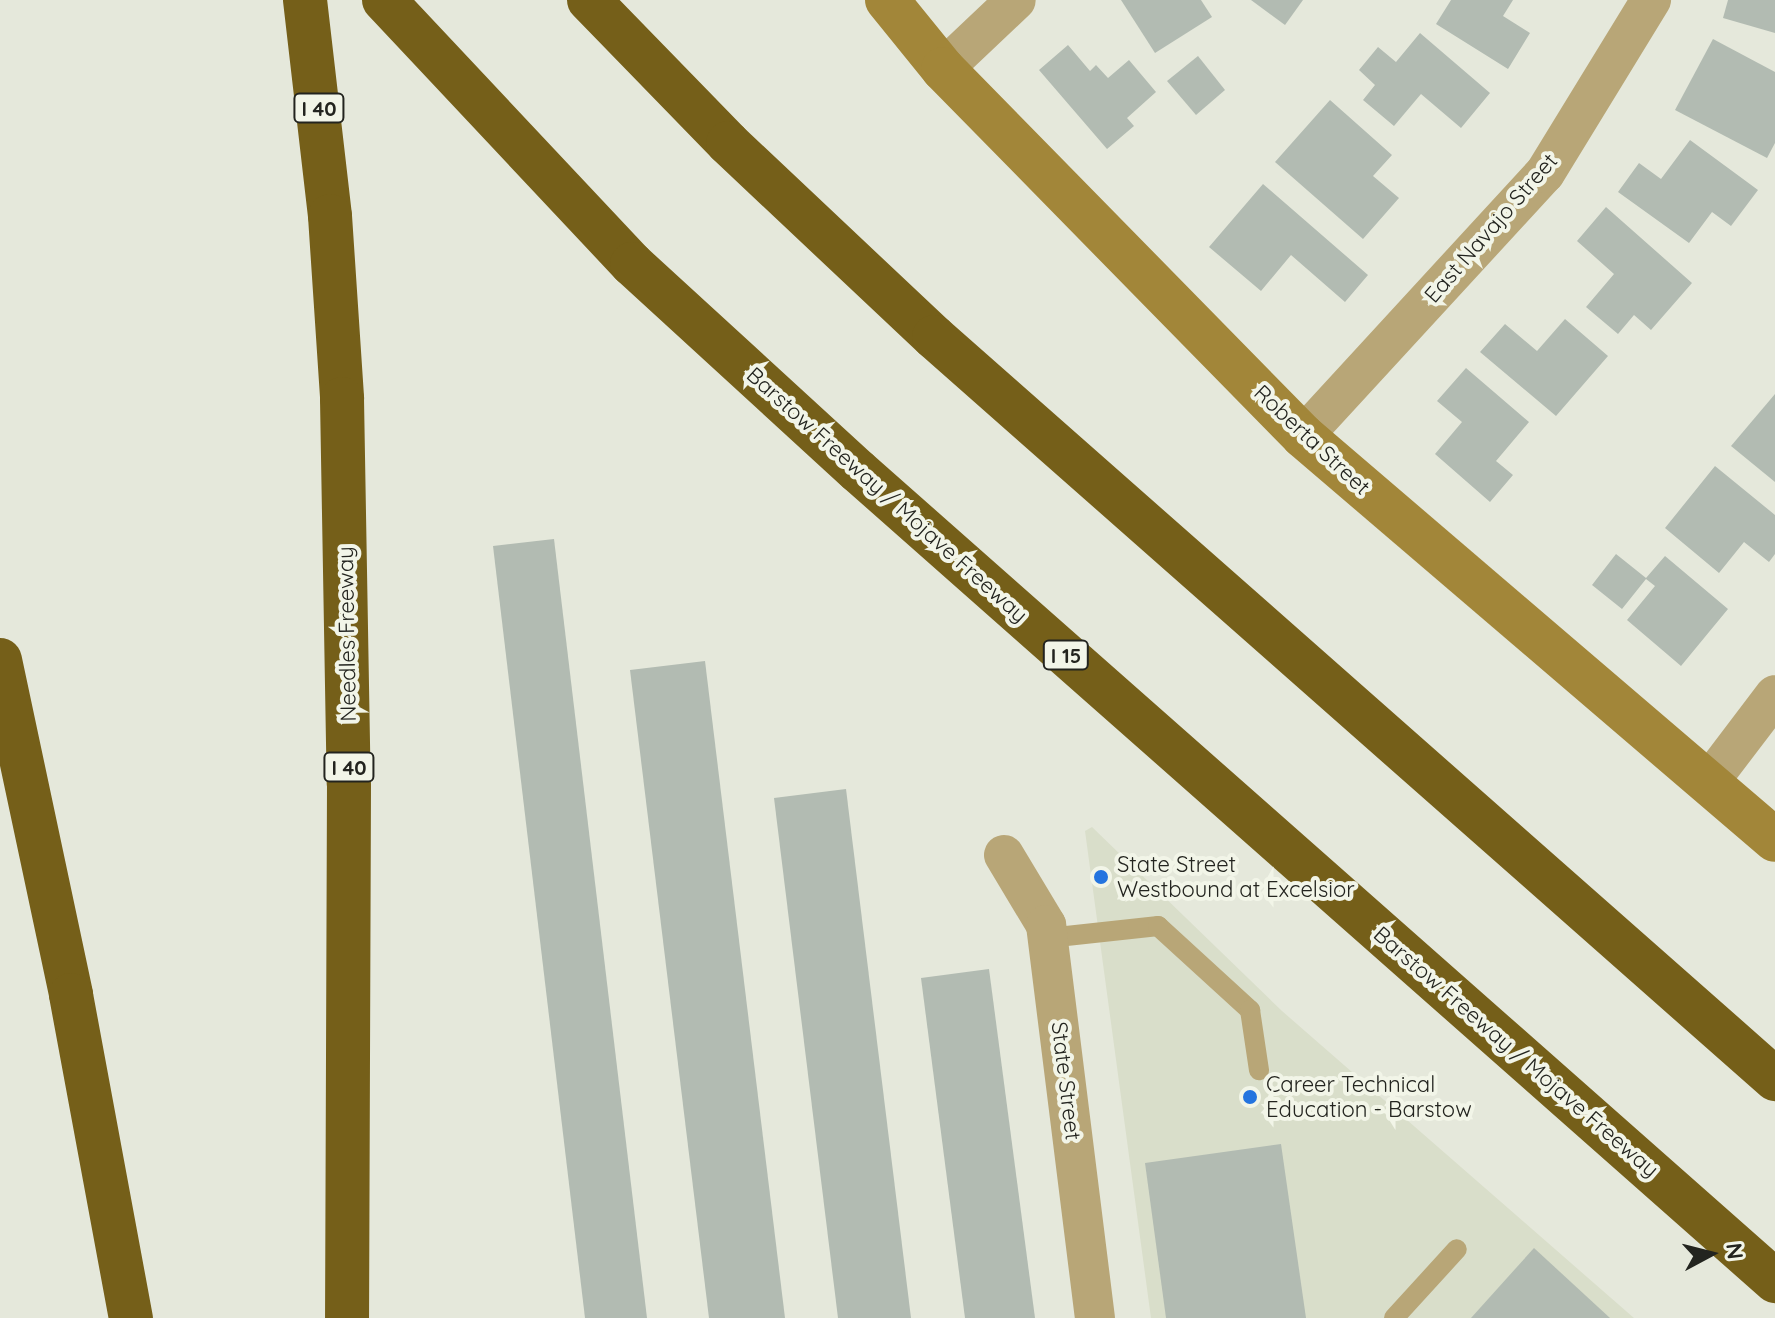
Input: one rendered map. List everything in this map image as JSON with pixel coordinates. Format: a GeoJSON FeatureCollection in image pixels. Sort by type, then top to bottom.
{"type":"FeatureCollection","features":[{"type":"Feature","properties":{"kind":"highway","name":"Needles Freeway"},"geometry":{"type":"LineString","coordinates":[[305,0],[330,216],[342,399],[348,676],[347,1318]]}},
{"type":"Feature","properties":{"kind":"highway","name":"Barstow Freeway / Mojave Freeway"},"geometry":{"type":"LineString","coordinates":[[384,0],[632,264],[858,471],[1775,1281]]}},
{"type":"Feature","properties":{"kind":"highway"},"geometry":{"type":"LineString","coordinates":[[589,0],[728,143],[923,327],[1775,1079]]}},
{"type":"Feature","properties":{"kind":"highway"},"geometry":{"type":"LineString","coordinates":[[0,660],[71,995],[131,1318]]}},
{"type":"Feature","properties":{"kind":"street","name":"Roberta Street"},"geometry":{"type":"LineString","coordinates":[[887,0],[943,69],[1303,436],[1775,840]]}},
{"type":"Feature","properties":{"kind":"street"},"geometry":{"type":"LineString","coordinates":[[943,69],[1016,0]]}},
{"type":"Feature","properties":{"kind":"street","name":"East Navajo Street"},"geometry":{"type":"LineString","coordinates":[[1303,436],[1545,173],[1651,0]]}},
{"type":"Feature","properties":{"kind":"street"},"geometry":{"type":"LineString","coordinates":[[1709,782],[1775,695]]}},
{"type":"Feature","properties":{"kind":"street","name":"State Street"},"geometry":{"type":"LineString","coordinates":[[1004,855],[1046,925],[1095,1318]]}},
{"type":"Feature","properties":{"kind":"lane"},"geometry":{"type":"LineString","coordinates":[[1048,938],[1158,926],[1250,1010],[1259,1070]]}},
{"type":"Feature","properties":{"kind":"lane"},"geometry":{"type":"LineString","coordinates":[[1394,1318],[1457,1249]]}},
{"type":"Feature","properties":{"kind":"shaded area","name":"Career Technical Education - Barstow"},"geometry":{"type":"Polygon","coordinates":[[[1092,827],[1282,1011],[1634,1318],[1151,1318],[1085,831],[1092,827]]]}},
{"type":"Feature","properties":{"kind":"building"},"geometry":{"type":"Polygon","coordinates":[[[1121,0],[1201,0],[1212,17],[1155,53],[1121,0]]]}},
{"type":"Feature","properties":{"kind":"building"},"geometry":{"type":"Polygon","coordinates":[[[1251,0],[1303,0],[1285,25],[1251,0]]]}},
{"type":"Feature","properties":{"kind":"building"},"geometry":{"type":"Polygon","coordinates":[[[1451,0],[1513,0],[1503,16],[1530,33],[1508,69],[1436,24],[1451,0]]]}},
{"type":"Feature","properties":{"kind":"building"},"geometry":{"type":"Polygon","coordinates":[[[1728,0],[1775,0],[1775,33],[1723,18],[1728,0]]]}},
{"type":"Feature","properties":{"kind":"building"},"geometry":{"type":"Polygon","coordinates":[[[1420,33],[1490,93],[1461,128],[1421,94],[1394,126],[1363,100],[1375,85],[1359,70],[1378,47],[1396,62],[1420,33]]]}},
{"type":"Feature","properties":{"kind":"building"},"geometry":{"type":"Polygon","coordinates":[[[1713,39],[1775,72],[1775,143],[1767,158],[1675,110],[1713,39]]]}},
{"type":"Feature","properties":{"kind":"building"},"geometry":{"type":"Polygon","coordinates":[[[1068,45],[1090,71],[1096,65],[1108,78],[1129,60],[1156,92],[1127,118],[1134,126],[1107,149],[1039,70],[1068,45]]]}},
{"type":"Feature","properties":{"kind":"building"},"geometry":{"type":"Polygon","coordinates":[[[1198,56],[1225,90],[1196,115],[1167,81],[1198,56]]]}},
{"type":"Feature","properties":{"kind":"building"},"geometry":{"type":"Polygon","coordinates":[[[1330,100],[1392,155],[1373,176],[1399,198],[1363,239],[1275,162],[1330,100]]]}},
{"type":"Feature","properties":{"kind":"building"},"geometry":{"type":"Polygon","coordinates":[[[1690,140],[1758,190],[1731,226],[1712,212],[1689,243],[1618,192],[1639,163],[1661,179],[1690,140]]]}},
{"type":"Feature","properties":{"kind":"building"},"geometry":{"type":"Polygon","coordinates":[[[1263,184],[1368,275],[1345,302],[1291,255],[1261,291],[1209,247],[1263,184]]]}},
{"type":"Feature","properties":{"kind":"building"},"geometry":{"type":"Polygon","coordinates":[[[1606,207],[1692,283],[1651,330],[1634,315],[1618,334],[1586,307],[1614,274],[1577,241],[1606,207]]]}},
{"type":"Feature","properties":{"kind":"building"},"geometry":{"type":"Polygon","coordinates":[[[1565,319],[1608,356],[1556,416],[1480,352],[1505,324],[1537,351],[1565,319]]]}},
{"type":"Feature","properties":{"kind":"building"},"geometry":{"type":"Polygon","coordinates":[[[1466,368],[1529,422],[1496,461],[1513,475],[1490,502],[1435,454],[1462,422],[1437,401],[1466,368]]]}},
{"type":"Feature","properties":{"kind":"building"},"geometry":{"type":"Polygon","coordinates":[[[1775,394],[1775,482],[1731,446],[1775,394]]]}},
{"type":"Feature","properties":{"kind":"building"},"geometry":{"type":"Polygon","coordinates":[[[1715,466],[1775,515],[1775,554],[1769,562],[1744,542],[1719,573],[1665,528],[1715,466]]]}},
{"type":"Feature","properties":{"kind":"building"},"geometry":{"type":"Polygon","coordinates":[[[554,539],[647,1318],[585,1318],[493,546],[554,539]]]}},
{"type":"Feature","properties":{"kind":"building"},"geometry":{"type":"Polygon","coordinates":[[[1616,554],[1646,578],[1665,556],[1728,609],[1681,666],[1627,620],[1655,586],[1646,579],[1622,609],[1592,585],[1616,554]]]}},
{"type":"Feature","properties":{"kind":"building"},"geometry":{"type":"Polygon","coordinates":[[[705,661],[785,1318],[709,1318],[630,670],[705,661]]]}},
{"type":"Feature","properties":{"kind":"building"},"geometry":{"type":"Polygon","coordinates":[[[846,789],[911,1318],[838,1318],[774,798],[846,789]]]}},
{"type":"Feature","properties":{"kind":"building"},"geometry":{"type":"Polygon","coordinates":[[[989,969],[1035,1318],[965,1318],[921,978],[989,969]]]}},
{"type":"Feature","properties":{"kind":"building"},"geometry":{"type":"Polygon","coordinates":[[[1281,1144],[1306,1318],[1166,1318],[1145,1163],[1281,1144]]]}},
{"type":"Feature","properties":{"kind":"building"},"geometry":{"type":"Polygon","coordinates":[[[1534,1248],[1610,1318],[1471,1318],[1534,1248]]]}},
{"type":"Feature","properties":{"kind":"place","name":"State Street Westbound at Excelsior"},"geometry":{"type":"Point","coordinates":[1101,877]}},
{"type":"Feature","properties":{"kind":"place","name":"Career Technical Education - Barstow"},"geometry":{"type":"Point","coordinates":[1250,1097]}}]}
